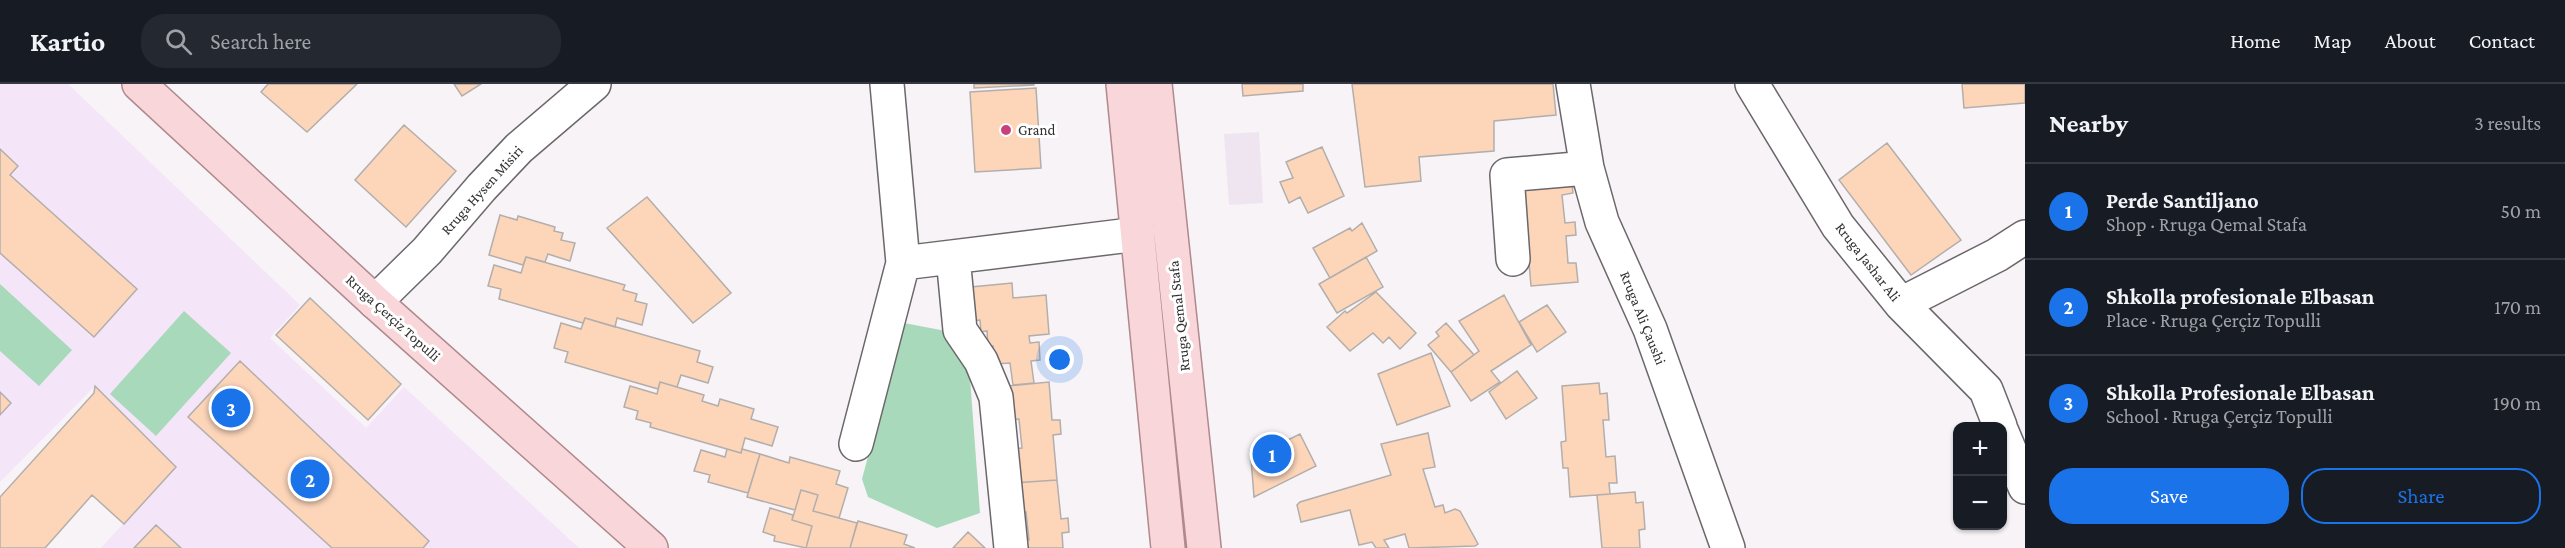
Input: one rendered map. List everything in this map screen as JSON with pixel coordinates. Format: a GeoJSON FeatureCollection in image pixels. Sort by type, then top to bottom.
{"type":"FeatureCollection","features":[{"type":"Feature","properties":{"kind":"main road","name":"Rruga Çerçiz Topulli"},"geometry":{"type":"LineString","coordinates":[[139,84],[636,543]]}},
{"type":"Feature","properties":{"kind":"main road"},"geometry":{"type":"LineString","coordinates":[[1123,84],[1168,548]]}},
{"type":"Feature","properties":{"kind":"main road","name":"Rruga Qemal Stafa"},"geometry":{"type":"LineString","coordinates":[[1155,84],[1204,548]]}},
{"type":"Feature","properties":{"kind":"street","name":"Rruga Hysen Misiri"},"geometry":{"type":"LineString","coordinates":[[375,302],[427,252],[482,186],[519,148],[594,84]]}},
{"type":"Feature","properties":{"kind":"street"},"geometry":{"type":"LineString","coordinates":[[856,444],[903,263],[887,84]]}},
{"type":"Feature","properties":{"kind":"street","name":"Rruga Ali Çaushi"},"geometry":{"type":"LineString","coordinates":[[1572,84],[1587,168],[1602,222],[1650,329],[1728,548]]}},
{"type":"Feature","properties":{"kind":"street","name":"Rruga Jashar Ali"},"geometry":{"type":"LineString","coordinates":[[1752,84],[1838,226],[1901,304],[1986,390],[1998,422]]}},
{"type":"Feature","properties":{"kind":"street"},"geometry":{"type":"LineString","coordinates":[[1512,259],[1507,174],[1587,168]]}},
{"type":"Feature","properties":{"kind":"street"},"geometry":{"type":"LineString","coordinates":[[903,263],[1138,234]]}},
{"type":"Feature","properties":{"kind":"street"},"geometry":{"type":"LineString","coordinates":[[1901,304],[1997,255],[2025,237]]}},
{"type":"Feature","properties":{"kind":"street"},"geometry":{"type":"LineString","coordinates":[[953,257],[960,330],[981,361],[996,398],[1011,548]]}},
{"type":"Feature","properties":{"kind":"street"},"geometry":{"type":"LineString","coordinates":[[2007,444],[2025,487]]}},
{"type":"Feature","properties":{"kind":"shaded area"},"geometry":{"type":"Polygon","coordinates":[[[0,84],[68,84],[300,305],[270,338],[366,428],[404,387],[579,548],[101,548],[175,467],[95,386],[0,482],[0,84]]]}},
{"type":"Feature","properties":{"kind":"shaded area"},"geometry":{"type":"Polygon","coordinates":[[[1259,132],[1263,203],[1229,205],[1224,134],[1259,132]]]}},
{"type":"Feature","properties":{"kind":"green space"},"geometry":{"type":"Polygon","coordinates":[[[0,284],[72,350],[39,386],[0,351],[0,284]]]}},
{"type":"Feature","properties":{"kind":"green space"},"geometry":{"type":"Polygon","coordinates":[[[184,311],[231,353],[156,436],[110,394],[184,311]]]}},
{"type":"Feature","properties":{"kind":"green space"},"geometry":{"type":"Polygon","coordinates":[[[904,323],[946,331],[969,364],[980,513],[937,528],[868,497],[862,479],[904,323]]]}},
{"type":"Feature","properties":{"kind":"building"},"geometry":{"type":"Polygon","coordinates":[[[268,84],[357,84],[307,132],[261,92],[268,84]]]}},
{"type":"Feature","properties":{"kind":"building"},"geometry":{"type":"Polygon","coordinates":[[[454,84],[481,84],[462,96],[454,84]]]}},
{"type":"Feature","properties":{"kind":"building"},"geometry":{"type":"Polygon","coordinates":[[[974,84],[1034,84],[1034,85],[974,88],[974,84]]]}},
{"type":"Feature","properties":{"kind":"building"},"geometry":{"type":"Polygon","coordinates":[[[1242,84],[1303,84],[1303,91],[1243,96],[1242,84]]]}},
{"type":"Feature","properties":{"kind":"building"},"geometry":{"type":"Polygon","coordinates":[[[1352,84],[1553,84],[1556,115],[1494,121],[1494,151],[1419,157],[1421,181],[1365,187],[1352,84]]]}},
{"type":"Feature","properties":{"kind":"building"},"geometry":{"type":"Polygon","coordinates":[[[1962,84],[2025,84],[2025,103],[1964,108],[1962,84]]]}},
{"type":"Feature","properties":{"kind":"building","name":"Grand"},"geometry":{"type":"Polygon","coordinates":[[[1036,88],[1041,168],[975,172],[970,92],[1036,88]]]}},
{"type":"Feature","properties":{"kind":"building"},"geometry":{"type":"Polygon","coordinates":[[[404,125],[456,171],[406,227],[355,180],[404,125]]]}},
{"type":"Feature","properties":{"kind":"building"},"geometry":{"type":"Polygon","coordinates":[[[1887,143],[1961,240],[1911,275],[1839,180],[1887,143]]]}},
{"type":"Feature","properties":{"kind":"building"},"geometry":{"type":"Polygon","coordinates":[[[1322,147],[1344,196],[1308,213],[1300,197],[1289,203],[1280,182],[1293,178],[1286,162],[1322,147]]]}},
{"type":"Feature","properties":{"kind":"building"},"geometry":{"type":"Polygon","coordinates":[[[0,149],[18,166],[10,175],[137,289],[94,337],[0,253],[0,149]]]}},
{"type":"Feature","properties":{"kind":"building"},"geometry":{"type":"Polygon","coordinates":[[[1571,176],[1573,193],[1562,195],[1565,223],[1575,222],[1576,235],[1566,236],[1568,263],[1576,263],[1578,282],[1531,286],[1522,181],[1571,176]]]}},
{"type":"Feature","properties":{"kind":"building"},"geometry":{"type":"Polygon","coordinates":[[[647,197],[731,293],[693,323],[607,228],[647,197]]]}},
{"type":"Feature","properties":{"kind":"building"},"geometry":{"type":"Polygon","coordinates":[[[500,215],[517,220],[518,216],[555,227],[554,231],[563,233],[561,240],[575,243],[570,261],[548,254],[545,262],[526,257],[523,265],[489,255],[500,215]]]}},
{"type":"Feature","properties":{"kind":"building"},"geometry":{"type":"Polygon","coordinates":[[[1362,223],[1377,251],[1330,278],[1313,248],[1350,228],[1352,231],[1362,223]]]}},
{"type":"Feature","properties":{"kind":"building"},"geometry":{"type":"Polygon","coordinates":[[[526,257],[625,285],[623,290],[637,294],[635,301],[647,304],[642,325],[617,318],[615,327],[585,318],[583,323],[499,299],[501,289],[488,286],[494,265],[521,273],[526,257]]]}},
{"type":"Feature","properties":{"kind":"building"},"geometry":{"type":"Polygon","coordinates":[[[1366,257],[1383,287],[1337,313],[1319,284],[1366,257]]]}},
{"type":"Feature","properties":{"kind":"building"},"geometry":{"type":"Polygon","coordinates":[[[1012,283],[1013,298],[1046,295],[1049,334],[1029,336],[1030,343],[1039,342],[1040,360],[1031,361],[1034,383],[1013,385],[1010,363],[995,364],[993,346],[988,347],[987,331],[981,332],[980,320],[969,321],[971,287],[1012,283]]]}},
{"type":"Feature","properties":{"kind":"building"},"geometry":{"type":"Polygon","coordinates":[[[1376,292],[1416,333],[1400,349],[1389,337],[1383,343],[1373,333],[1350,351],[1327,327],[1345,311],[1347,313],[1376,292]]]}},
{"type":"Feature","properties":{"kind":"building"},"geometry":{"type":"Polygon","coordinates":[[[1504,295],[1531,345],[1491,371],[1500,382],[1471,401],[1451,372],[1479,351],[1459,321],[1504,295]]]}},
{"type":"Feature","properties":{"kind":"building"},"geometry":{"type":"Polygon","coordinates":[[[310,298],[401,384],[368,420],[276,335],[310,298]]]}},
{"type":"Feature","properties":{"kind":"building"},"geometry":{"type":"Polygon","coordinates":[[[1547,305],[1566,332],[1537,352],[1519,322],[1547,305]]]}},
{"type":"Feature","properties":{"kind":"building"},"geometry":{"type":"Polygon","coordinates":[[[585,318],[700,351],[697,362],[713,367],[708,383],[681,375],[677,387],[660,382],[658,389],[565,362],[568,352],[554,348],[561,323],[581,329],[585,318]]]}},
{"type":"Feature","properties":{"kind":"building"},"geometry":{"type":"Polygon","coordinates":[[[1446,323],[1474,355],[1451,372],[1428,345],[1439,336],[1436,332],[1446,323]]]}},
{"type":"Feature","properties":{"kind":"building"},"geometry":{"type":"Polygon","coordinates":[[[1431,353],[1450,406],[1397,425],[1378,374],[1431,353]]]}},
{"type":"Feature","properties":{"kind":"building"},"geometry":{"type":"Polygon","coordinates":[[[240,361],[429,541],[423,548],[332,548],[188,417],[240,361]]]}},
{"type":"Feature","properties":{"kind":"building"},"geometry":{"type":"Polygon","coordinates":[[[1517,371],[1537,398],[1506,419],[1489,392],[1517,371]]]}},
{"type":"Feature","properties":{"kind":"building"},"geometry":{"type":"Polygon","coordinates":[[[660,382],[704,395],[702,401],[718,406],[720,399],[754,409],[751,419],[778,427],[772,446],[745,438],[741,453],[650,427],[651,423],[636,419],[638,411],[624,407],[630,386],[657,394],[660,382]]]}},
{"type":"Feature","properties":{"kind":"building"},"geometry":{"type":"Polygon","coordinates":[[[1049,382],[1052,420],[1060,420],[1061,434],[1053,435],[1057,480],[1014,483],[1012,449],[1022,448],[1019,419],[1010,420],[1007,386],[1049,382]]]}},
{"type":"Feature","properties":{"kind":"building"},"geometry":{"type":"Polygon","coordinates":[[[1599,383],[1600,394],[1607,393],[1609,420],[1603,420],[1606,457],[1615,456],[1617,483],[1609,483],[1610,494],[1570,497],[1568,468],[1563,468],[1561,442],[1566,441],[1562,386],[1599,383]]]}},
{"type":"Feature","properties":{"kind":"building"},"geometry":{"type":"Polygon","coordinates":[[[95,386],[176,467],[124,524],[92,495],[45,548],[0,548],[0,497],[94,393],[95,386]]]}},
{"type":"Feature","properties":{"kind":"building"},"geometry":{"type":"Polygon","coordinates":[[[0,392],[11,403],[0,415],[0,392]]]}},
{"type":"Feature","properties":{"kind":"building"},"geometry":{"type":"Polygon","coordinates":[[[1428,433],[1435,467],[1423,469],[1435,507],[1443,505],[1445,513],[1455,509],[1460,511],[1478,544],[1475,546],[1409,548],[1405,534],[1384,540],[1389,548],[1376,548],[1372,542],[1359,545],[1350,510],[1301,522],[1297,505],[1300,502],[1391,475],[1381,444],[1428,433]]]}},
{"type":"Feature","properties":{"kind":"building"},"geometry":{"type":"Polygon","coordinates":[[[1300,434],[1316,466],[1254,497],[1251,458],[1300,434]]]}},
{"type":"Feature","properties":{"kind":"building"},"geometry":{"type":"Polygon","coordinates":[[[727,449],[741,453],[742,449],[760,454],[748,493],[708,482],[710,475],[694,471],[701,450],[725,457],[727,449]]]}},
{"type":"Feature","properties":{"kind":"building"},"geometry":{"type":"Polygon","coordinates":[[[760,454],[789,463],[790,457],[840,471],[836,484],[848,488],[839,518],[813,511],[818,495],[801,490],[795,510],[747,497],[760,454]]]}},
{"type":"Feature","properties":{"kind":"building"},"geometry":{"type":"Polygon","coordinates":[[[1057,480],[1061,519],[1068,518],[1069,532],[1062,533],[1063,548],[1020,548],[1020,541],[1029,540],[1026,512],[1018,513],[1014,483],[1057,480]]]}},
{"type":"Feature","properties":{"kind":"building"},"geometry":{"type":"Polygon","coordinates":[[[801,490],[818,495],[813,511],[857,523],[850,548],[806,548],[812,526],[792,520],[801,490]]]}},
{"type":"Feature","properties":{"kind":"building"},"geometry":{"type":"Polygon","coordinates":[[[1635,492],[1636,503],[1643,502],[1645,529],[1639,530],[1640,548],[1602,548],[1597,495],[1635,492]]]}},
{"type":"Feature","properties":{"kind":"building"},"geometry":{"type":"Polygon","coordinates":[[[770,508],[793,515],[792,520],[812,526],[806,548],[774,541],[775,536],[763,532],[770,508]]]}},
{"type":"Feature","properties":{"kind":"building"},"geometry":{"type":"Polygon","coordinates":[[[858,521],[907,535],[904,544],[915,548],[850,548],[858,521]]]}},
{"type":"Feature","properties":{"kind":"building"},"geometry":{"type":"Polygon","coordinates":[[[156,525],[181,548],[134,548],[156,525]]]}},
{"type":"Feature","properties":{"kind":"building"},"geometry":{"type":"Polygon","coordinates":[[[968,532],[985,548],[953,548],[968,532]]]}},
{"type":"Feature","properties":{"kind":"place","name":"Grand"},"geometry":{"type":"Point","coordinates":[1006,130]}},
{"type":"Feature","properties":{"kind":"place","name":"Shkolla Profesionale Elbasan"},"geometry":{"type":"Point","coordinates":[231,408]}},
{"type":"Feature","properties":{"kind":"place","name":"Perde Santiljano"},"geometry":{"type":"Point","coordinates":[1272,454]}},
{"type":"Feature","properties":{"kind":"place","name":"Shkolla profesionale Elbasan"},"geometry":{"type":"Point","coordinates":[310,479]}}]}
